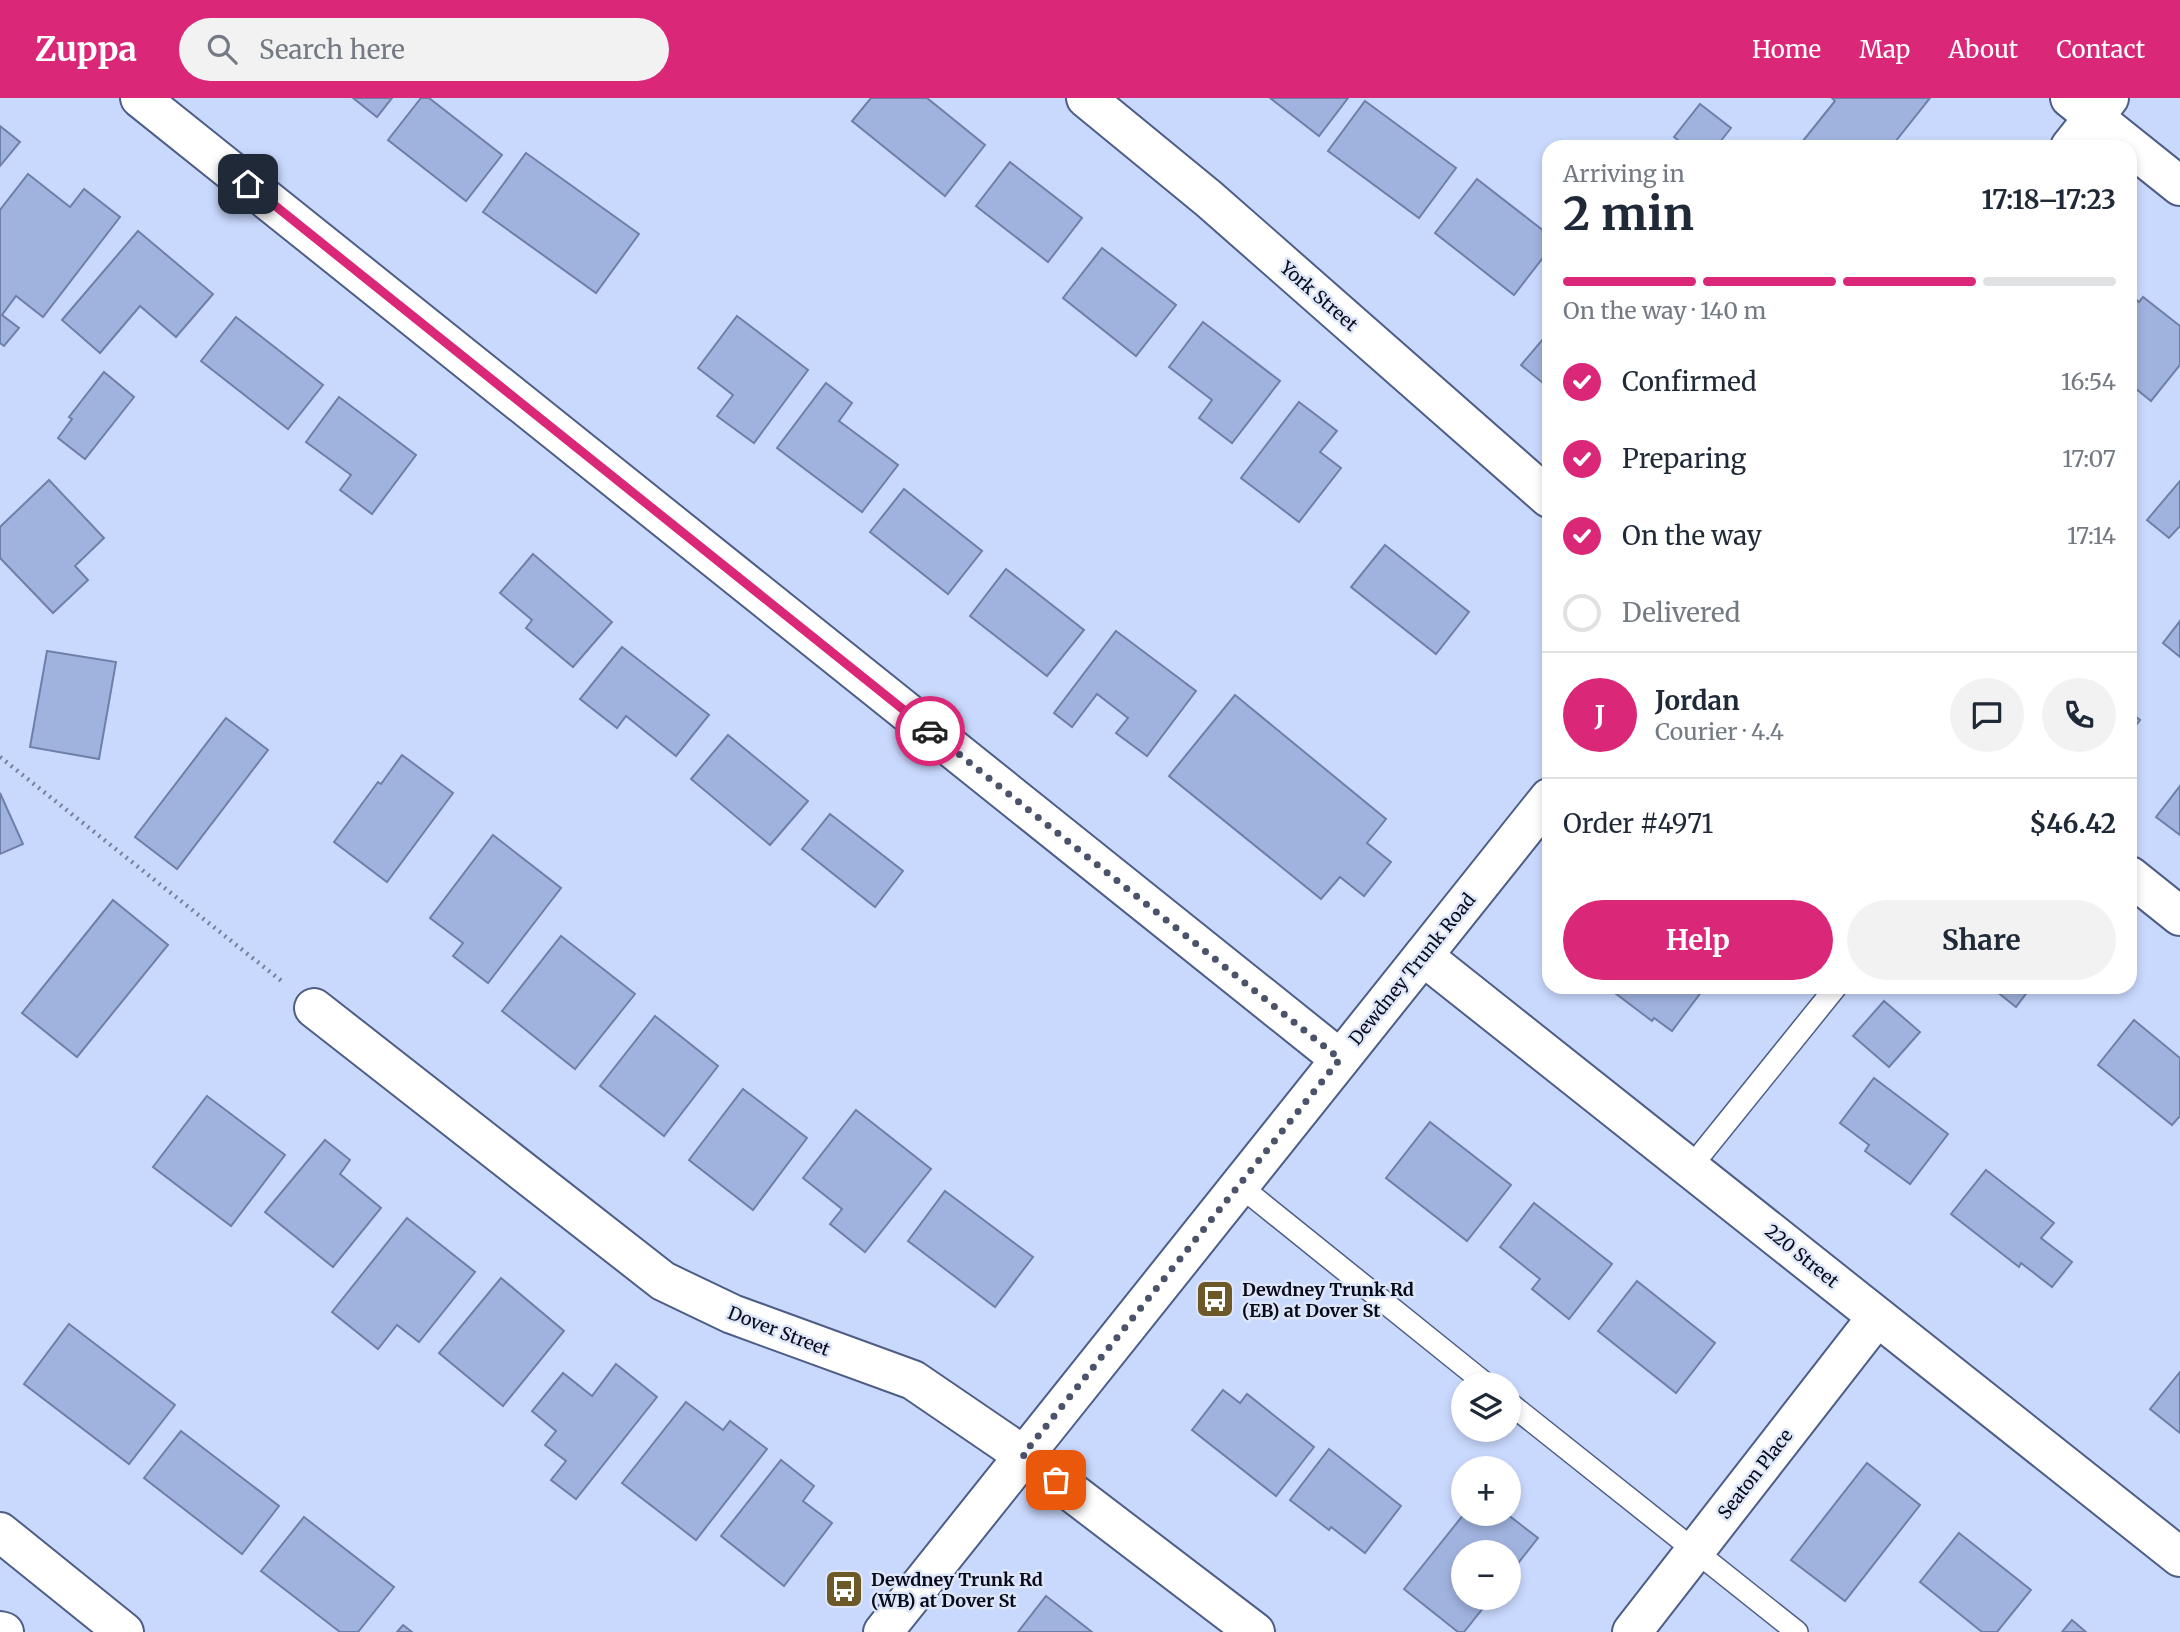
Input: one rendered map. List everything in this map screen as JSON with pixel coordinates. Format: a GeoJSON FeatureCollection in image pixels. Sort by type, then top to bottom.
{"type":"FeatureCollection","features":[{"type":"Feature","properties":{"kind":"street"},"geometry":{"type":"LineString","coordinates":[[140,98],[1340,1059]]}},
{"type":"Feature","properties":{"kind":"street","name":"York Street"},"geometry":{"type":"LineString","coordinates":[[1086,98],[1209,199],[1542,492]]}},
{"type":"Feature","properties":{"kind":"street"},"geometry":{"type":"LineString","coordinates":[[2073,140],[2091,104],[2130,140]]}},
{"type":"Feature","properties":{"kind":"street"},"geometry":{"type":"LineString","coordinates":[[2137,146],[2180,186]]}},
{"type":"Feature","properties":{"kind":"street","name":"Dewdney Trunk Road"},"geometry":{"type":"LineString","coordinates":[[883,1632],[1542,807]]}},
{"type":"Feature","properties":{"kind":"street"},"geometry":{"type":"LineString","coordinates":[[2137,882],[2180,916]]}},
{"type":"Feature","properties":{"kind":"street","name":"220 Street"},"geometry":{"type":"LineString","coordinates":[[1423,956],[2180,1557]]}},
{"type":"Feature","properties":{"kind":"street","name":"Dover Street"},"geometry":{"type":"LineString","coordinates":[[314,1008],[663,1281],[732,1314],[913,1380],[1023,1455],[1255,1632]]}},
{"type":"Feature","properties":{"kind":"street","name":"Seaton Place"},"geometry":{"type":"LineString","coordinates":[[1632,1632],[1877,1317]]}},
{"type":"Feature","properties":{"kind":"street"},"geometry":{"type":"LineString","coordinates":[[0,1532],[124,1632]]}},
{"type":"Feature","properties":{"kind":"lane"},"geometry":{"type":"LineString","coordinates":[[1690,1168],[1830,994]]}},
{"type":"Feature","properties":{"kind":"lane"},"geometry":{"type":"LineString","coordinates":[[1240,1186],[1471,1372]]}},
{"type":"Feature","properties":{"kind":"lane"},"geometry":{"type":"LineString","coordinates":[[1521,1412],[1797,1632]]}},
{"type":"Feature","properties":{"kind":"path"},"geometry":{"type":"LineString","coordinates":[[0,757],[252,955],[314,1008]]}},
{"type":"Feature","properties":{"kind":"building"},"geometry":{"type":"Polygon","coordinates":[[[353,98],[392,98],[377,117],[353,98]]]}},
{"type":"Feature","properties":{"kind":"building"},"geometry":{"type":"Polygon","coordinates":[[[421,98],[429,98],[502,155],[466,201],[388,140],[421,98]]]}},
{"type":"Feature","properties":{"kind":"building"},"geometry":{"type":"Polygon","coordinates":[[[871,98],[927,98],[985,145],[945,196],[852,121],[871,98]]]}},
{"type":"Feature","properties":{"kind":"building"},"geometry":{"type":"Polygon","coordinates":[[[1270,98],[1348,98],[1319,136],[1270,98]]]}},
{"type":"Feature","properties":{"kind":"building"},"geometry":{"type":"Polygon","coordinates":[[[1832,98],[1930,98],[1897,140],[1804,140],[1835,101],[1832,98]]]}},
{"type":"Feature","properties":{"kind":"building"},"geometry":{"type":"Polygon","coordinates":[[[1365,101],[1456,168],[1419,218],[1328,151],[1365,101]]]}},
{"type":"Feature","properties":{"kind":"building"},"geometry":{"type":"Polygon","coordinates":[[[1700,104],[1731,128],[1722,140],[1678,140],[1674,137],[1700,104]]]}},
{"type":"Feature","properties":{"kind":"building"},"geometry":{"type":"Polygon","coordinates":[[[0,126],[20,142],[0,166],[0,126]]]}},
{"type":"Feature","properties":{"kind":"building"},"geometry":{"type":"Polygon","coordinates":[[[526,153],[639,234],[596,293],[483,212],[526,153]]]}},
{"type":"Feature","properties":{"kind":"building"},"geometry":{"type":"Polygon","coordinates":[[[1010,162],[1082,218],[1048,262],[976,206],[1010,162]]]}},
{"type":"Feature","properties":{"kind":"building"},"geometry":{"type":"Polygon","coordinates":[[[28,174],[70,207],[84,189],[120,217],[43,317],[16,296],[2,315],[19,328],[4,346],[0,343],[0,210],[28,174]]]}},
{"type":"Feature","properties":{"kind":"building"},"geometry":{"type":"Polygon","coordinates":[[[1477,179],[1542,230],[1542,259],[1514,295],[1435,233],[1477,179]]]}},
{"type":"Feature","properties":{"kind":"building"},"geometry":{"type":"Polygon","coordinates":[[[138,231],[213,294],[176,337],[140,306],[100,353],[62,320],[138,231]]]}},
{"type":"Feature","properties":{"kind":"building"},"geometry":{"type":"Polygon","coordinates":[[[1102,248],[1176,305],[1136,356],[1063,298],[1102,248]]]}},
{"type":"Feature","properties":{"kind":"building"},"geometry":{"type":"Polygon","coordinates":[[[2143,297],[2180,326],[2180,365],[2151,401],[2137,390],[2137,300],[2139,302],[2143,297]]]}},
{"type":"Feature","properties":{"kind":"building"},"geometry":{"type":"Polygon","coordinates":[[[737,316],[808,370],[754,443],[717,416],[733,395],[698,368],[737,316]]]}},
{"type":"Feature","properties":{"kind":"building"},"geometry":{"type":"Polygon","coordinates":[[[236,317],[323,385],[288,429],[201,361],[236,317]]]}},
{"type":"Feature","properties":{"kind":"building"},"geometry":{"type":"Polygon","coordinates":[[[1203,322],[1280,381],[1232,443],[1199,418],[1212,400],[1169,367],[1203,322]]]}},
{"type":"Feature","properties":{"kind":"building"},"geometry":{"type":"Polygon","coordinates":[[[1542,340],[1542,382],[1521,365],[1542,340]]]}},
{"type":"Feature","properties":{"kind":"building"},"geometry":{"type":"Polygon","coordinates":[[[104,372],[134,397],[85,459],[58,438],[72,419],[69,417],[104,372]]]}},
{"type":"Feature","properties":{"kind":"building"},"geometry":{"type":"Polygon","coordinates":[[[826,383],[852,403],[839,421],[898,465],[862,512],[777,448],[826,383]]]}},
{"type":"Feature","properties":{"kind":"building"},"geometry":{"type":"Polygon","coordinates":[[[339,397],[416,455],[372,514],[340,490],[351,475],[306,442],[339,397]]]}},
{"type":"Feature","properties":{"kind":"building"},"geometry":{"type":"Polygon","coordinates":[[[1299,402],[1337,431],[1320,452],[1341,468],[1299,522],[1241,478],[1299,402]]]}},
{"type":"Feature","properties":{"kind":"building"},"geometry":{"type":"Polygon","coordinates":[[[49,480],[104,538],[75,566],[88,580],[53,613],[0,558],[0,527],[49,480]]]}},
{"type":"Feature","properties":{"kind":"building"},"geometry":{"type":"Polygon","coordinates":[[[2180,481],[2180,526],[2169,538],[2147,520],[2180,481]]]}},
{"type":"Feature","properties":{"kind":"building"},"geometry":{"type":"Polygon","coordinates":[[[904,489],[982,551],[948,594],[870,532],[904,489]]]}},
{"type":"Feature","properties":{"kind":"building"},"geometry":{"type":"Polygon","coordinates":[[[1385,545],[1469,612],[1436,654],[1351,587],[1385,545]]]}},
{"type":"Feature","properties":{"kind":"building"},"geometry":{"type":"Polygon","coordinates":[[[533,554],[612,622],[573,667],[526,628],[532,620],[500,593],[533,554]]]}},
{"type":"Feature","properties":{"kind":"building"},"geometry":{"type":"Polygon","coordinates":[[[1006,569],[1084,630],[1047,676],[970,616],[1006,569]]]}},
{"type":"Feature","properties":{"kind":"building"},"geometry":{"type":"Polygon","coordinates":[[[2180,621],[2180,657],[2163,643],[2180,621]]]}},
{"type":"Feature","properties":{"kind":"building"},"geometry":{"type":"Polygon","coordinates":[[[1116,631],[1196,691],[1147,756],[1116,733],[1128,718],[1097,694],[1072,727],[1054,713],[1116,631]]]}},
{"type":"Feature","properties":{"kind":"building"},"geometry":{"type":"Polygon","coordinates":[[[622,647],[709,715],[676,756],[626,716],[617,728],[580,699],[622,647]]]}},
{"type":"Feature","properties":{"kind":"building"},"geometry":{"type":"Polygon","coordinates":[[[47,651],[116,662],[99,759],[30,747],[47,651]]]}},
{"type":"Feature","properties":{"kind":"building"},"geometry":{"type":"Polygon","coordinates":[[[1235,695],[1386,819],[1367,843],[1391,862],[1364,896],[1340,877],[1321,899],[1169,776],[1235,695]]]}},
{"type":"Feature","properties":{"kind":"building"},"geometry":{"type":"Polygon","coordinates":[[[226,718],[268,750],[177,869],[135,837],[226,718]]]}},
{"type":"Feature","properties":{"kind":"building"},"geometry":{"type":"Polygon","coordinates":[[[728,735],[808,801],[770,845],[691,779],[728,735]]]}},
{"type":"Feature","properties":{"kind":"building"},"geometry":{"type":"Polygon","coordinates":[[[402,755],[453,793],[387,882],[334,842],[378,782],[381,784],[402,755]]]}},
{"type":"Feature","properties":{"kind":"building"},"geometry":{"type":"Polygon","coordinates":[[[2180,786],[2180,835],[2156,817],[2180,786]]]}},
{"type":"Feature","properties":{"kind":"building"},"geometry":{"type":"Polygon","coordinates":[[[0,793],[23,844],[0,854],[0,793]]]}},
{"type":"Feature","properties":{"kind":"building"},"geometry":{"type":"Polygon","coordinates":[[[830,814],[903,871],[875,907],[802,849],[830,814]]]}},
{"type":"Feature","properties":{"kind":"building"},"geometry":{"type":"Polygon","coordinates":[[[493,835],[561,888],[488,983],[453,956],[463,943],[430,918],[493,835]]]}},
{"type":"Feature","properties":{"kind":"building"},"geometry":{"type":"Polygon","coordinates":[[[113,900],[168,945],[77,1057],[22,1013],[113,900]]]}},
{"type":"Feature","properties":{"kind":"building"},"geometry":{"type":"Polygon","coordinates":[[[561,936],[635,994],[575,1069],[502,1011],[561,936]]]}},
{"type":"Feature","properties":{"kind":"building"},"geometry":{"type":"Polygon","coordinates":[[[1616,994],[1700,994],[1672,1031],[1654,1018],[1652,1021],[1616,994]]]}},
{"type":"Feature","properties":{"kind":"building"},"geometry":{"type":"Polygon","coordinates":[[[2000,994],[2026,994],[2016,1007],[2000,994]]]}},
{"type":"Feature","properties":{"kind":"building"},"geometry":{"type":"Polygon","coordinates":[[[1884,1001],[1920,1032],[1889,1067],[1853,1036],[1884,1001]]]}},
{"type":"Feature","properties":{"kind":"building"},"geometry":{"type":"Polygon","coordinates":[[[655,1016],[718,1066],[664,1136],[600,1086],[655,1016]]]}},
{"type":"Feature","properties":{"kind":"building"},"geometry":{"type":"Polygon","coordinates":[[[2134,1020],[2180,1058],[2180,1116],[2172,1125],[2098,1065],[2134,1020]]]}},
{"type":"Feature","properties":{"kind":"building"},"geometry":{"type":"Polygon","coordinates":[[[1874,1078],[1948,1134],[1910,1184],[1865,1151],[1869,1145],[1840,1123],[1874,1078]]]}},
{"type":"Feature","properties":{"kind":"building"},"geometry":{"type":"Polygon","coordinates":[[[743,1089],[807,1138],[753,1210],[689,1160],[743,1089]]]}},
{"type":"Feature","properties":{"kind":"building"},"geometry":{"type":"Polygon","coordinates":[[[207,1096],[285,1155],[231,1226],[153,1167],[207,1096]]]}},
{"type":"Feature","properties":{"kind":"building"},"geometry":{"type":"Polygon","coordinates":[[[856,1110],[931,1169],[865,1252],[830,1224],[842,1209],[803,1178],[856,1110]]]}},
{"type":"Feature","properties":{"kind":"building"},"geometry":{"type":"Polygon","coordinates":[[[1430,1122],[1511,1185],[1467,1241],[1386,1178],[1430,1122]]]}},
{"type":"Feature","properties":{"kind":"building"},"geometry":{"type":"Polygon","coordinates":[[[325,1140],[350,1160],[340,1174],[381,1208],[333,1267],[265,1212],[325,1140]]]}},
{"type":"Feature","properties":{"kind":"building"},"geometry":{"type":"Polygon","coordinates":[[[1986,1170],[2054,1223],[2041,1238],[2072,1262],[2052,1287],[2021,1263],[2019,1267],[1951,1214],[1986,1170]]]}},
{"type":"Feature","properties":{"kind":"building"},"geometry":{"type":"Polygon","coordinates":[[[945,1191],[1033,1257],[995,1307],[908,1241],[945,1191]]]}},
{"type":"Feature","properties":{"kind":"building"},"geometry":{"type":"Polygon","coordinates":[[[1534,1203],[1612,1264],[1569,1319],[1532,1289],[1540,1279],[1500,1247],[1534,1203]]]}},
{"type":"Feature","properties":{"kind":"building"},"geometry":{"type":"Polygon","coordinates":[[[407,1218],[475,1272],[419,1342],[397,1325],[378,1349],[332,1312],[407,1218]]]}},
{"type":"Feature","properties":{"kind":"building"},"geometry":{"type":"Polygon","coordinates":[[[501,1278],[564,1331],[503,1406],[439,1353],[501,1278]]]}},
{"type":"Feature","properties":{"kind":"building"},"geometry":{"type":"Polygon","coordinates":[[[1637,1281],[1715,1343],[1676,1393],[1598,1331],[1637,1281]]]}},
{"type":"Feature","properties":{"kind":"building"},"geometry":{"type":"Polygon","coordinates":[[[69,1324],[175,1405],[129,1464],[24,1384],[69,1324]]]}},
{"type":"Feature","properties":{"kind":"building"},"geometry":{"type":"Polygon","coordinates":[[[616,1364],[657,1397],[576,1499],[551,1480],[566,1461],[545,1445],[556,1431],[532,1411],[563,1373],[592,1396],[616,1364]]]}},
{"type":"Feature","properties":{"kind":"building"},"geometry":{"type":"Polygon","coordinates":[[[2180,1372],[2180,1433],[2150,1409],[2180,1372]]]}},
{"type":"Feature","properties":{"kind":"building"},"geometry":{"type":"Polygon","coordinates":[[[1223,1390],[1240,1403],[1247,1394],[1314,1447],[1276,1496],[1192,1430],[1223,1390]]]}},
{"type":"Feature","properties":{"kind":"building"},"geometry":{"type":"Polygon","coordinates":[[[686,1402],[723,1430],[730,1421],[767,1449],[696,1540],[622,1483],[686,1402]]]}},
{"type":"Feature","properties":{"kind":"building"},"geometry":{"type":"Polygon","coordinates":[[[181,1431],[279,1506],[242,1554],[144,1478],[181,1431]]]}},
{"type":"Feature","properties":{"kind":"building"},"geometry":{"type":"Polygon","coordinates":[[[1329,1449],[1401,1506],[1365,1553],[1290,1500],[1329,1449]]]}},
{"type":"Feature","properties":{"kind":"building"},"geometry":{"type":"Polygon","coordinates":[[[781,1460],[814,1486],[803,1501],[832,1523],[784,1586],[721,1536],[781,1460]]]}},
{"type":"Feature","properties":{"kind":"building"},"geometry":{"type":"Polygon","coordinates":[[[1867,1463],[1920,1505],[1845,1601],[1791,1560],[1867,1463]]]}},
{"type":"Feature","properties":{"kind":"building"},"geometry":{"type":"Polygon","coordinates":[[[304,1517],[394,1587],[358,1632],[340,1632],[261,1571],[304,1517]]]}},
{"type":"Feature","properties":{"kind":"building"},"geometry":{"type":"Polygon","coordinates":[[[1521,1525],[1538,1538],[1521,1560],[1521,1540],[1451,1540],[1451,1610],[1481,1610],[1464,1632],[1458,1632],[1404,1589],[1454,1526],[1521,1525]]]}},
{"type":"Feature","properties":{"kind":"building"},"geometry":{"type":"Polygon","coordinates":[[[1959,1533],[2031,1590],[1997,1632],[1982,1632],[1920,1582],[1959,1533]]]}},
{"type":"Feature","properties":{"kind":"building"},"geometry":{"type":"Polygon","coordinates":[[[1046,1596],[1092,1632],[1018,1632],[1046,1596]]]}},
{"type":"Feature","properties":{"kind":"building"},"geometry":{"type":"Polygon","coordinates":[[[2072,1620],[2086,1632],[2062,1632],[2072,1620]]]}},
{"type":"Feature","properties":{"kind":"building"},"geometry":{"type":"Polygon","coordinates":[[[403,1625],[412,1632],[397,1632],[403,1625]]]}},
{"type":"Feature","properties":{"kind":"way so far"},"geometry":{"type":"LineString","coordinates":[[930,731],[1340,1059],[1023,1455],[1056,1480]]}},
{"type":"Feature","properties":{"kind":"place","name":"Dewdney Trunk Rd (EB) at Dover St"},"geometry":{"type":"Point","coordinates":[1215,1299]}},
{"type":"Feature","properties":{"kind":"place","name":"Dewdney Trunk Rd (WB) at Dover St"},"geometry":{"type":"Point","coordinates":[844,1589]}},
{"type":"Feature","properties":{"kind":"route"},"geometry":{"type":"LineString","coordinates":[[248,184],[930,731]]}}]}
